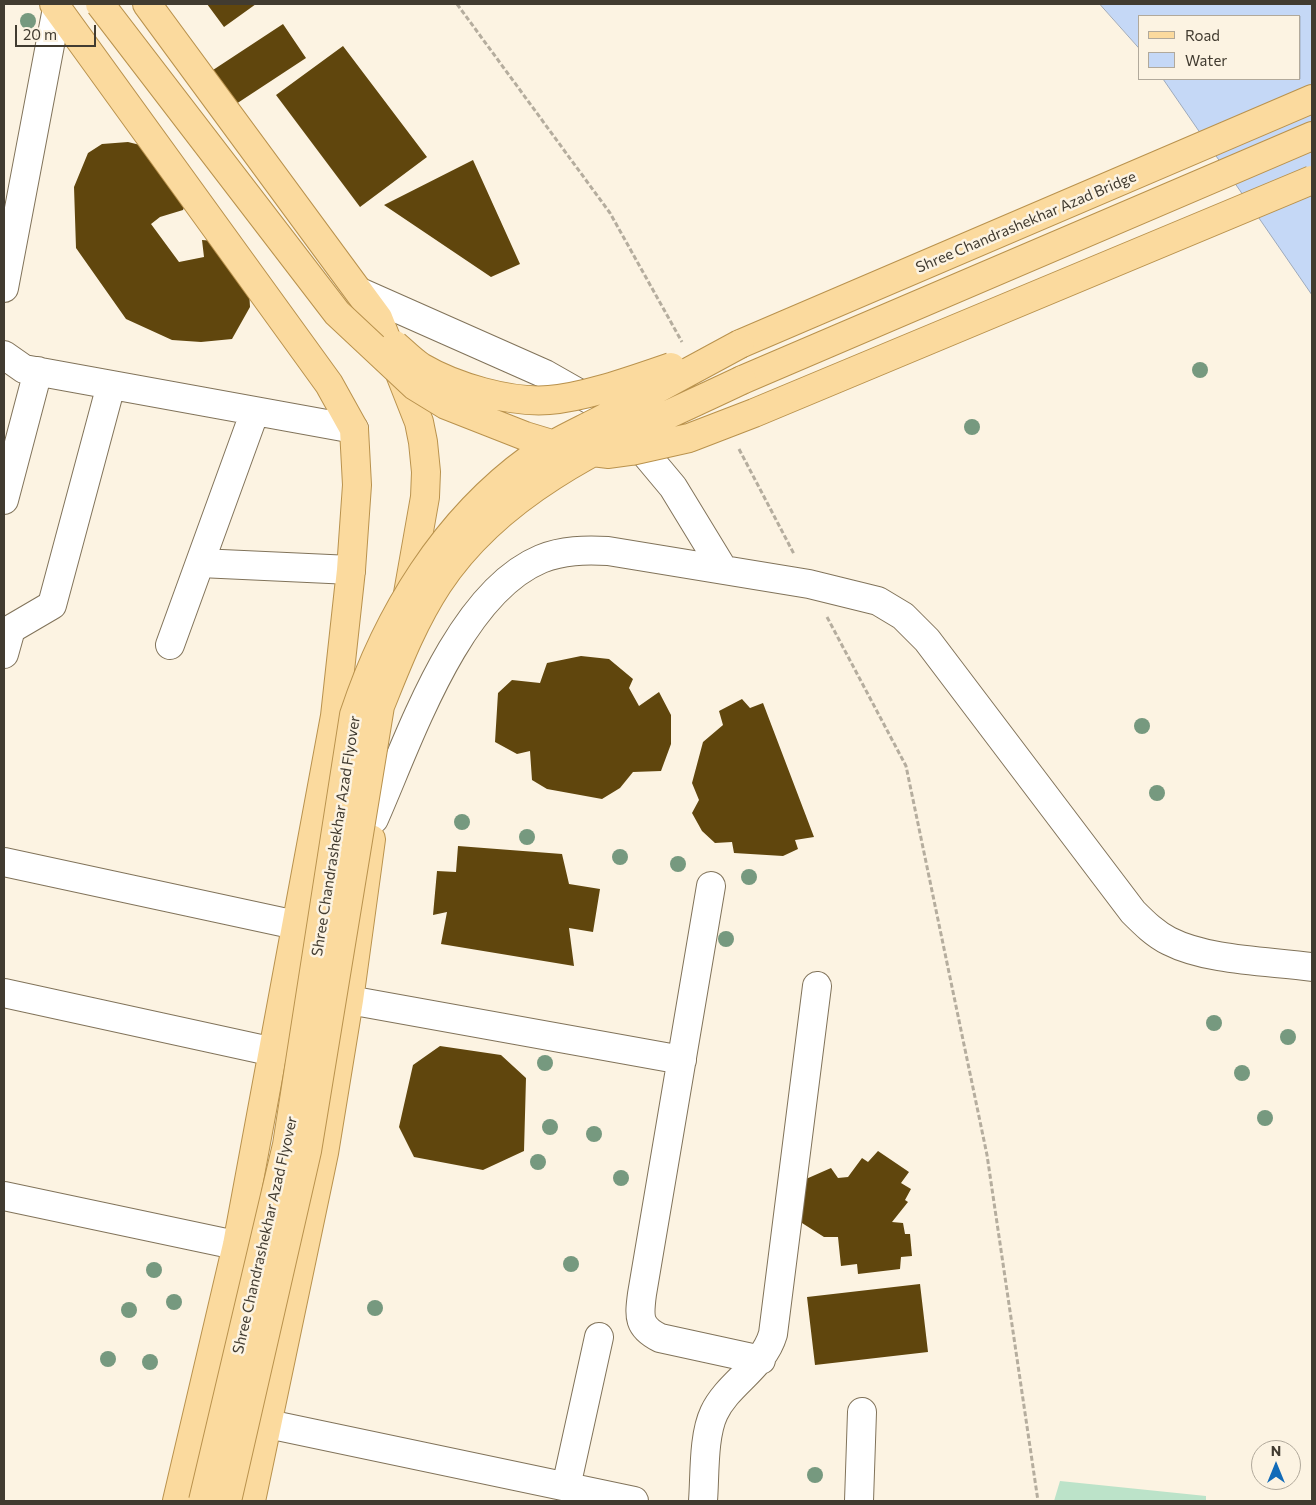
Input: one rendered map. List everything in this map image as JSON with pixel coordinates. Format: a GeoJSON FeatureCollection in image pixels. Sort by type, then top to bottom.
{"type":"FeatureCollection","features":[{"type":"Feature","properties":{"kind":"main road"},"geometry":{"type":"LineString","coordinates":[[100,4],[337,313],[415,386],[446,405],[477,419],[568,449],[609,454],[689,438],[754,414],[1312,180]]}},
{"type":"Feature","properties":{"kind":"main road"},"geometry":{"type":"LineString","coordinates":[[123,4],[326,271],[368,321],[420,366],[468,388],[508,397],[549,400],[616,386],[740,344]]}},
{"type":"Feature","properties":{"kind":"main road"},"geometry":{"type":"LineString","coordinates":[[147,4],[378,318],[419,422],[426,472],[425,497],[386,715],[349,1000],[324,1152],[251,1501]]}},
{"type":"Feature","properties":{"kind":"main road"},"geometry":{"type":"LineString","coordinates":[[56,6],[329,384],[354,429],[357,485],[351,570],[335,716],[237,1245],[176,1501]]}},
{"type":"Feature","properties":{"kind":"main road","name":"Shree Chandrashekhar Azad Bridge"},"geometry":{"type":"LineString","coordinates":[[740,344],[1312,99]]}},
{"type":"Feature","properties":{"kind":"main road","name":"Shree Chandrashekhar Azad Flyover"},"geometry":{"type":"LineString","coordinates":[[227,1501],[307,1151],[380,706],[407,639],[439,583],[474,540],[497,518],[551,475],[585,456],[742,380],[1312,136]]}},
{"type":"Feature","properties":{"kind":"main road","name":"Shree Chandrashekhar Azad Flyover"},"geometry":{"type":"LineString","coordinates":[[203,1501],[287,1145],[354,715],[368,672],[385,635],[418,579],[445,540],[499,483],[533,457],[740,344]]}},
{"type":"Feature","properties":{"kind":"street"},"geometry":{"type":"LineString","coordinates":[[4,288],[56,6]]}},
{"type":"Feature","properties":{"kind":"street"},"geometry":{"type":"LineString","coordinates":[[360,292],[546,374],[609,411],[673,487],[722,569]]}},
{"type":"Feature","properties":{"kind":"street"},"geometry":{"type":"LineString","coordinates":[[4,355],[24,369],[38,372],[354,429]]}},
{"type":"Feature","properties":{"kind":"street"},"geometry":{"type":"LineString","coordinates":[[4,500],[38,372]]}},
{"type":"Feature","properties":{"kind":"street"},"geometry":{"type":"LineString","coordinates":[[4,654],[11,629],[52,605],[111,384]]}},
{"type":"Feature","properties":{"kind":"street"},"geometry":{"type":"LineString","coordinates":[[170,645],[255,411]]}},
{"type":"Feature","properties":{"kind":"street"},"geometry":{"type":"LineString","coordinates":[[374,819],[446,656],[491,596],[519,572],[541,559],[575,550],[608,551],[809,584],[878,601],[903,616],[921,634],[1133,912],[1153,931],[1170,941],[1193,950],[1312,967]]}},
{"type":"Feature","properties":{"kind":"street"},"geometry":{"type":"LineString","coordinates":[[200,563],[351,570]]}},
{"type":"Feature","properties":{"kind":"street"},"geometry":{"type":"LineString","coordinates":[[4,862],[296,925]]}},
{"type":"Feature","properties":{"kind":"street"},"geometry":{"type":"LineString","coordinates":[[711,886],[641,1301],[642,1324],[648,1332],[660,1338],[761,1360]]}},
{"type":"Feature","properties":{"kind":"street"},"geometry":{"type":"LineString","coordinates":[[703,1501],[708,1431],[713,1414],[720,1402],[761,1360],[769,1347],[776,1316],[818,986]]}},
{"type":"Feature","properties":{"kind":"street"},"geometry":{"type":"LineString","coordinates":[[4,993],[274,1052]]}},
{"type":"Feature","properties":{"kind":"street"},"geometry":{"type":"LineString","coordinates":[[349,1000],[682,1060]]}},
{"type":"Feature","properties":{"kind":"street"},"geometry":{"type":"LineString","coordinates":[[4,1196],[302,1260]]}},
{"type":"Feature","properties":{"kind":"street"},"geometry":{"type":"LineString","coordinates":[[572,1493],[599,1337]]}},
{"type":"Feature","properties":{"kind":"street"},"geometry":{"type":"LineString","coordinates":[[859,1501],[862,1412]]}},
{"type":"Feature","properties":{"kind":"street"},"geometry":{"type":"LineString","coordinates":[[268,1424],[572,1493],[634,1501]]}},
{"type":"Feature","properties":{"kind":"path"},"geometry":{"type":"LineString","coordinates":[[457,4],[610,213],[683,344]]}},
{"type":"Feature","properties":{"kind":"path"},"geometry":{"type":"LineString","coordinates":[[737,446],[906,766],[987,1155],[1038,1501]]}},
{"type":"Feature","properties":{"kind":"green space"},"geometry":{"type":"Polygon","coordinates":[[[1060,1481],[1206,1496],[1206,1501],[1054,1501],[1060,1481]]]}},
{"type":"Feature","properties":{"kind":"water"},"geometry":{"type":"Polygon","coordinates":[[[1100,4],[1312,4],[1312,295],[1164,80],[1301,80],[1301,15],[1138,15],[1138,47],[1100,4]]]}},
{"type":"Feature","properties":{"kind":"building"},"geometry":{"type":"Polygon","coordinates":[[[207,4],[256,4],[224,27],[207,4]]]}},
{"type":"Feature","properties":{"kind":"building"},"geometry":{"type":"Polygon","coordinates":[[[283,24],[306,58],[236,104],[213,70],[283,24]]]}},
{"type":"Feature","properties":{"kind":"building"},"geometry":{"type":"Polygon","coordinates":[[[343,46],[427,157],[360,207],[276,95],[343,46]]]}},
{"type":"Feature","properties":{"kind":"building"},"geometry":{"type":"Polygon","coordinates":[[[128,142],[152,148],[188,198],[183,210],[160,217],[151,224],[179,262],[204,257],[202,240],[215,241],[249,290],[250,307],[232,339],[201,342],[172,340],[126,319],[76,248],[74,187],[88,153],[102,144],[128,142]]]}},
{"type":"Feature","properties":{"kind":"building"},"geometry":{"type":"Polygon","coordinates":[[[473,160],[520,264],[491,277],[384,205],[473,160]]]}},
{"type":"Feature","properties":{"kind":"building"},"geometry":{"type":"Polygon","coordinates":[[[581,656],[609,659],[633,679],[629,688],[639,706],[659,692],[671,715],[671,744],[661,771],[633,772],[620,788],[602,799],[547,789],[532,780],[530,751],[517,754],[495,742],[498,693],[512,680],[540,683],[547,663],[581,656]]]}},
{"type":"Feature","properties":{"kind":"building"},"geometry":{"type":"Polygon","coordinates":[[[742,699],[750,708],[763,703],[814,837],[795,840],[798,849],[783,856],[734,853],[732,842],[715,843],[702,831],[692,813],[699,800],[692,783],[703,742],[723,725],[719,711],[742,699]]]}},
{"type":"Feature","properties":{"kind":"building"},"geometry":{"type":"Polygon","coordinates":[[[458,846],[562,854],[569,884],[600,889],[593,932],[569,928],[574,966],[441,944],[447,912],[433,915],[437,871],[456,872],[458,846]]]}},
{"type":"Feature","properties":{"kind":"building"},"geometry":{"type":"Polygon","coordinates":[[[440,1046],[501,1055],[526,1078],[524,1151],[483,1170],[414,1157],[399,1127],[413,1065],[440,1046]]]}},
{"type":"Feature","properties":{"kind":"building"},"geometry":{"type":"Polygon","coordinates":[[[878,1151],[909,1172],[901,1183],[911,1189],[905,1200],[908,1202],[892,1222],[903,1223],[905,1234],[910,1234],[912,1256],[901,1257],[900,1269],[858,1274],[857,1264],[841,1266],[838,1237],[824,1237],[802,1223],[796,1189],[806,1187],[806,1179],[831,1168],[838,1178],[848,1177],[862,1158],[868,1162],[878,1151]]]}},
{"type":"Feature","properties":{"kind":"building"},"geometry":{"type":"Polygon","coordinates":[[[920,1284],[928,1352],[815,1365],[807,1297],[920,1284]]]}}]}
